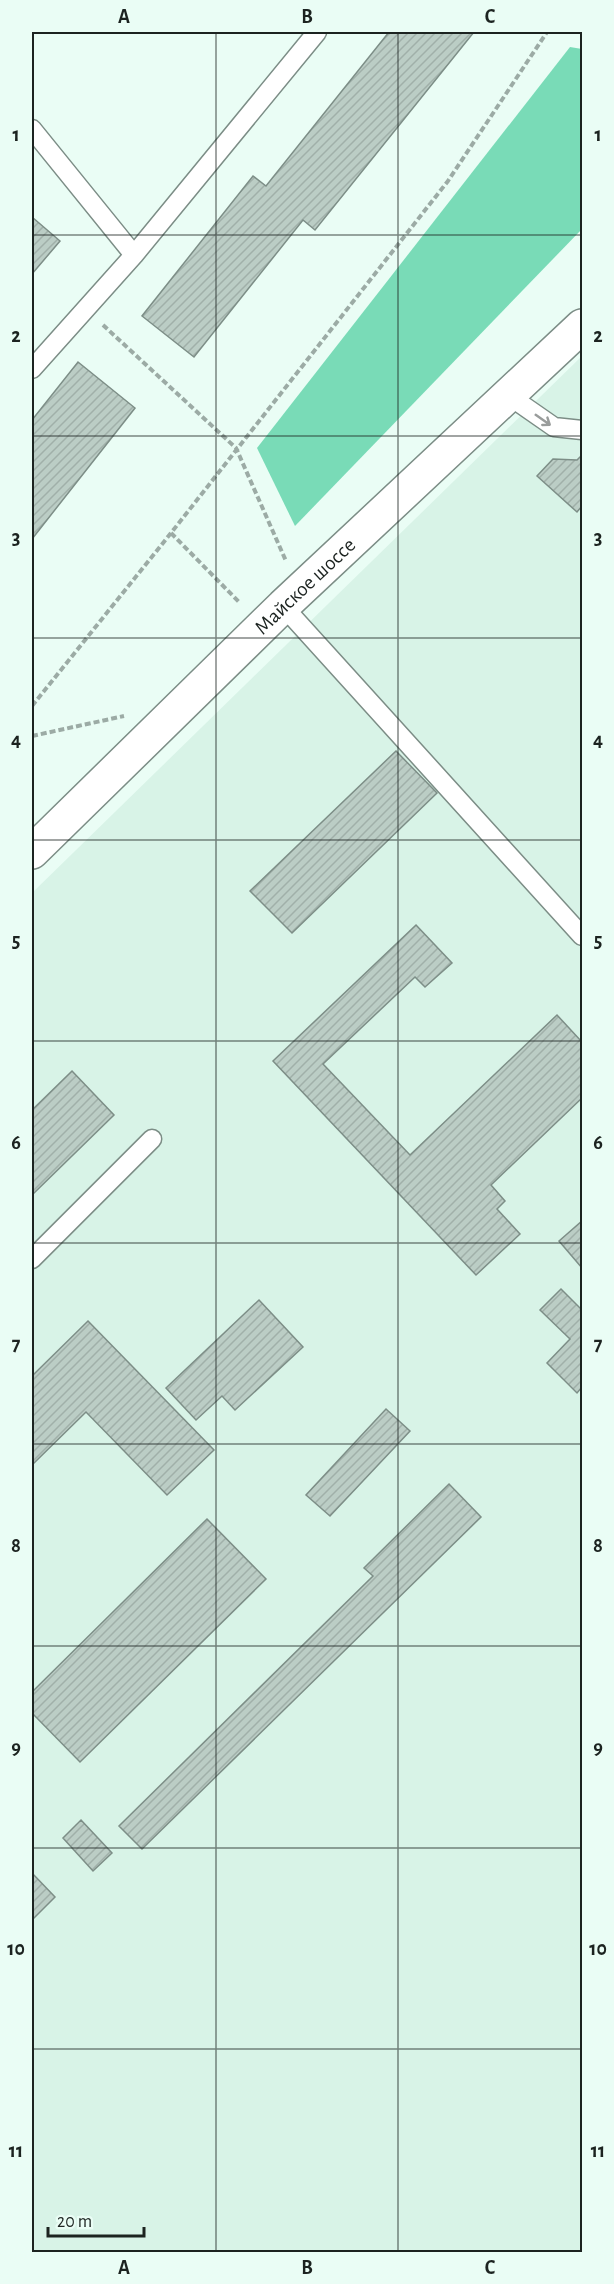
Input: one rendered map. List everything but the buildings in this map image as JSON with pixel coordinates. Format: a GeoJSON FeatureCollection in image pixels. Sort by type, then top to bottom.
{"type":"FeatureCollection","features":[{"type":"Feature","properties":{"kind":"street","name":"Майское шоссе"},"geometry":{"type":"LineString","coordinates":[[32,852],[283,606],[582,326]]}},
{"type":"Feature","properties":{"kind":"lane"},"geometry":{"type":"LineString","coordinates":[[32,369],[134,255],[317,32]]}},
{"type":"Feature","properties":{"kind":"lane"},"geometry":{"type":"LineString","coordinates":[[32,129],[134,255]]}},
{"type":"Feature","properties":{"kind":"lane"},"geometry":{"type":"LineString","coordinates":[[508,396],[554,428],[582,430]]}},
{"type":"Feature","properties":{"kind":"lane"},"geometry":{"type":"LineString","coordinates":[[283,606],[582,936]]}},
{"type":"Feature","properties":{"kind":"lane"},"geometry":{"type":"LineString","coordinates":[[32,1260],[152,1139]]}},
{"type":"Feature","properties":{"kind":"path"},"geometry":{"type":"LineString","coordinates":[[32,706],[448,180],[547,32]]}},
{"type":"Feature","properties":{"kind":"path"},"geometry":{"type":"LineString","coordinates":[[85,308],[236,448],[288,566]]}},
{"type":"Feature","properties":{"kind":"path"},"geometry":{"type":"LineString","coordinates":[[171,533],[246,608]]}},
{"type":"Feature","properties":{"kind":"path"},"geometry":{"type":"LineString","coordinates":[[32,736],[128,715]]}},
{"type":"Feature","properties":{"kind":"shaded area"},"geometry":{"type":"Polygon","coordinates":[[[582,356],[582,2252],[32,2252],[32,893],[582,356]]]}},
{"type":"Feature","properties":{"kind":"green space"},"geometry":{"type":"Polygon","coordinates":[[[570,47],[582,49],[582,229],[295,526],[257,448],[570,47]]]}}]}
